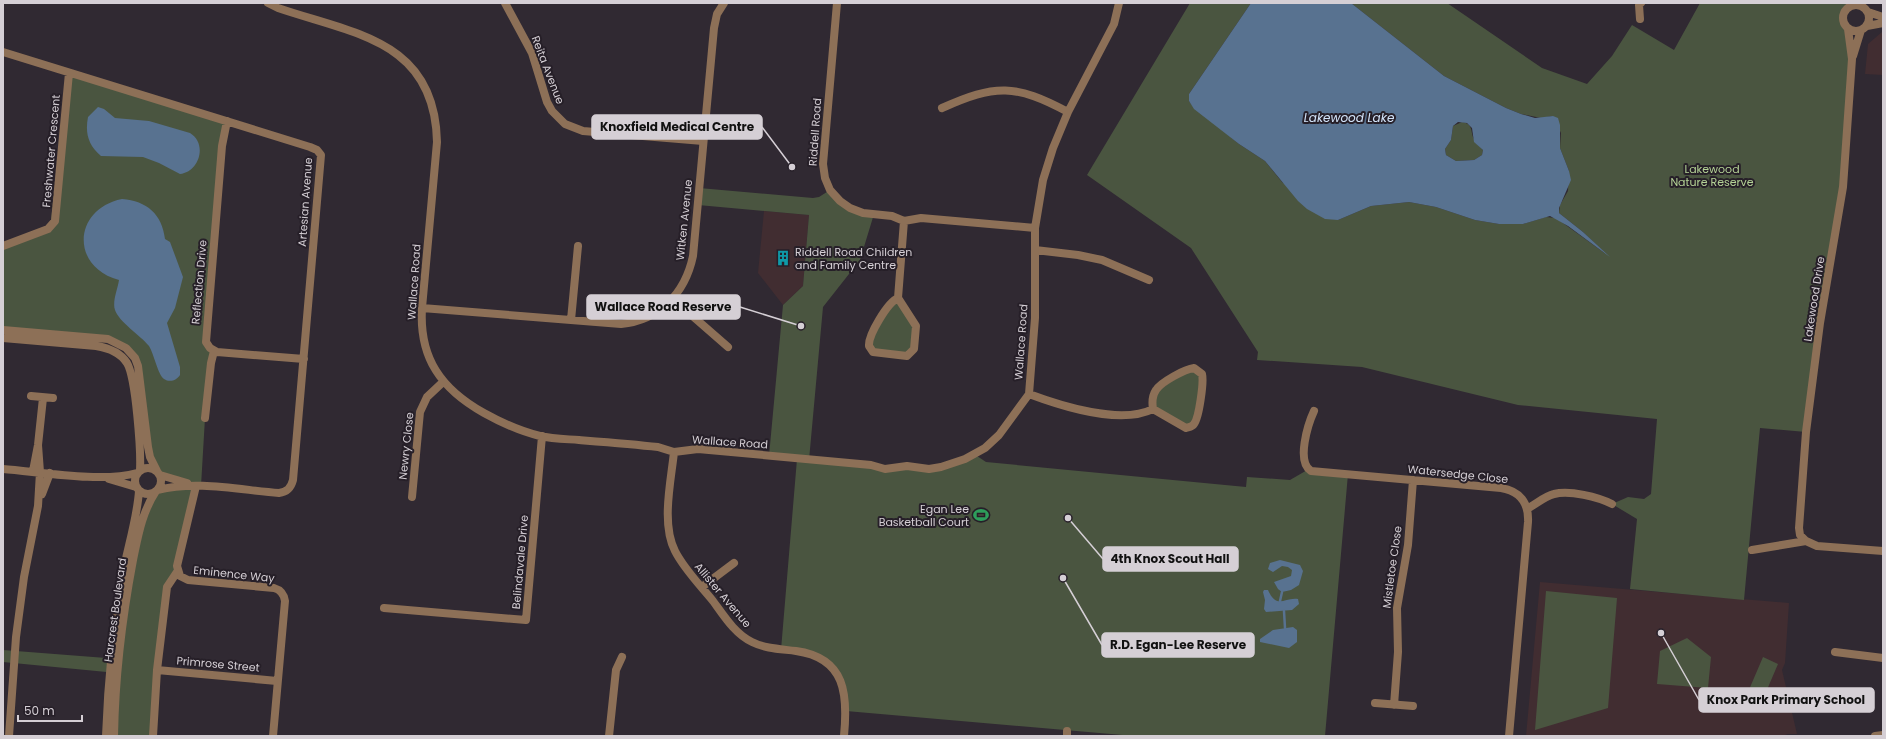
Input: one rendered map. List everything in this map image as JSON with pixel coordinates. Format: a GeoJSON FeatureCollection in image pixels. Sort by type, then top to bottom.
{"type":"FeatureCollection","features":[{"type":"Feature","properties":{"kind":"street","name":"Wallace Road"},"geometry":{"type":"LineString","coordinates":[[268,3],[278,8],[378,41],[395,52],[408,65],[426,92],[435,118],[437,142],[422,308],[422,331],[426,351],[433,367],[443,382],[458,397],[488,416],[515,429],[542,436],[658,446],[674,452],[698,449],[871,465],[888,469],[907,466],[920,469],[937,468],[965,459],[990,443],[1006,427],[1029,394],[1035,318],[1035,228],[1046,170],[1068,112],[1114,24],[1117,4]]}},
{"type":"Feature","properties":{"kind":"street","name":"Reita Avenue"},"geometry":{"type":"LineString","coordinates":[[505,3],[532,53],[549,106],[560,120],[570,127],[583,131],[703,141]]}},
{"type":"Feature","properties":{"kind":"street","name":"Witken Avenue"},"geometry":{"type":"LineString","coordinates":[[422,308],[609,324],[631,323],[654,314],[673,299],[686,279],[693,256],[714,28],[717,14],[724,3]]}},
{"type":"Feature","properties":{"kind":"street","name":"Riddell Road"},"geometry":{"type":"LineString","coordinates":[[837,3],[823,164],[825,178],[836,198],[850,208],[863,213],[892,216],[904,221],[921,218],[1035,228]]}},
{"type":"Feature","properties":{"kind":"street"},"geometry":{"type":"LineString","coordinates":[[1639,4],[1640,20]]}},
{"type":"Feature","properties":{"kind":"street"},"geometry":{"type":"LineString","coordinates":[[1883,17],[1864,7],[1851,4],[1844,12],[1842,17],[1845,26],[1852,31],[1883,23]]}},
{"type":"Feature","properties":{"kind":"street"},"geometry":{"type":"LineString","coordinates":[[1864,7],[1870,19],[1864,28]]}},
{"type":"Feature","properties":{"kind":"street","name":"Lakewood Drive"},"geometry":{"type":"LineString","coordinates":[[1852,59],[1864,28]]}},
{"type":"Feature","properties":{"kind":"street","name":"Lakewood Drive"},"geometry":{"type":"LineString","coordinates":[[1806,541],[1800,535],[1799,528],[1802,468],[1820,323],[1843,187],[1852,59],[1848,29]]}},
{"type":"Feature","properties":{"kind":"street","name":"Artesian Avenue"},"geometry":{"type":"LineString","coordinates":[[3,52],[310,147],[317,150],[320,155],[304,359],[293,480],[291,487],[286,492],[279,493],[196,486],[169,487],[157,491]]}},
{"type":"Feature","properties":{"kind":"street","name":"Freshwater Crescent"},"geometry":{"type":"LineString","coordinates":[[3,246],[48,229],[55,221],[69,73]]}},
{"type":"Feature","properties":{"kind":"street"},"geometry":{"type":"LineString","coordinates":[[942,108],[976,94],[1005,90],[1020,92],[1037,97],[1068,112]]}},
{"type":"Feature","properties":{"kind":"street","name":"Reflection Drive"},"geometry":{"type":"LineString","coordinates":[[214,351],[207,346],[206,333],[222,146],[227,121]]}},
{"type":"Feature","properties":{"kind":"street"},"geometry":{"type":"LineString","coordinates":[[898,298],[888,306],[870,337],[869,346],[873,352],[907,356],[914,349],[916,326],[898,298],[904,221]]}},
{"type":"Feature","properties":{"kind":"street"},"geometry":{"type":"LineString","coordinates":[[571,320],[578,246]]}},
{"type":"Feature","properties":{"kind":"street"},"geometry":{"type":"LineString","coordinates":[[1035,250],[1078,255],[1102,260],[1149,280]]}},
{"type":"Feature","properties":{"kind":"street"},"geometry":{"type":"LineString","coordinates":[[673,299],[728,347]]}},
{"type":"Feature","properties":{"kind":"street"},"geometry":{"type":"LineString","coordinates":[[3,330],[108,340],[126,348],[135,358],[138,366],[150,457],[161,483],[157,491],[150,494],[102,477]]}},
{"type":"Feature","properties":{"kind":"street"},"geometry":{"type":"LineString","coordinates":[[3,338],[96,346],[109,349],[121,356],[128,365],[132,379],[140,447],[139,472],[135,480],[138,489]]}},
{"type":"Feature","properties":{"kind":"street"},"geometry":{"type":"LineString","coordinates":[[205,418],[211,363],[214,351],[304,359]]}},
{"type":"Feature","properties":{"kind":"street"},"geometry":{"type":"LineString","coordinates":[[1194,368],[1200,372],[1203,382],[1197,417],[1192,426],[1186,428],[1182,427],[1153,409],[1154,394],[1158,387],[1188,369],[1194,368]]}},
{"type":"Feature","properties":{"kind":"street","name":"Newry Close"},"geometry":{"type":"LineString","coordinates":[[412,497],[420,412],[427,397],[443,382]]}},
{"type":"Feature","properties":{"kind":"street"},"geometry":{"type":"LineString","coordinates":[[1029,394],[1079,409],[1108,414],[1140,414],[1153,409]]}},
{"type":"Feature","properties":{"kind":"street"},"geometry":{"type":"LineString","coordinates":[[31,396],[53,398]]}},
{"type":"Feature","properties":{"kind":"street"},"geometry":{"type":"LineString","coordinates":[[38,506],[36,471],[43,398]]}},
{"type":"Feature","properties":{"kind":"street","name":"Watersedge Close"},"geometry":{"type":"LineString","coordinates":[[1314,411],[1306,428],[1304,460],[1305,465],[1309,469],[1508,489],[1522,499],[1527,509]]}},
{"type":"Feature","properties":{"kind":"street","name":"Belindavale Drive"},"geometry":{"type":"LineString","coordinates":[[384,608],[526,620],[542,436]]}},
{"type":"Feature","properties":{"kind":"street","name":"Allister Avenue"},"geometry":{"type":"LineString","coordinates":[[674,452],[668,517],[669,534],[678,557],[732,626],[750,642],[769,648],[806,653],[815,656],[830,665],[838,676],[845,693],[846,706],[844,736]]}},
{"type":"Feature","properties":{"kind":"street"},"geometry":{"type":"LineString","coordinates":[[3,469],[102,477],[127,476],[149,468],[158,473]]}},
{"type":"Feature","properties":{"kind":"street"},"geometry":{"type":"LineString","coordinates":[[9,736],[16,637],[24,577],[38,506],[50,473]]}},
{"type":"Feature","properties":{"kind":"street","name":"Artesian Avenue"},"geometry":{"type":"LineString","coordinates":[[158,473],[196,486]]}},
{"type":"Feature","properties":{"kind":"street","name":"Mistletoe Close"},"geometry":{"type":"LineString","coordinates":[[1394,704],[1398,652],[1397,608],[1408,545],[1413,480]]}},
{"type":"Feature","properties":{"kind":"street","name":"Eminence Way"},"geometry":{"type":"LineString","coordinates":[[196,486],[177,566],[179,575],[188,580],[271,587],[282,593],[285,601],[273,736]]}},
{"type":"Feature","properties":{"kind":"street","name":"Harcrest Boulevard"},"geometry":{"type":"LineString","coordinates":[[106,736],[110,672],[116,618],[127,553],[138,506],[138,489]]}},
{"type":"Feature","properties":{"kind":"street","name":"Harcrest Boulevard"},"geometry":{"type":"LineString","coordinates":[[114,736],[118,664],[128,588],[144,515],[149,502],[157,491]]}},
{"type":"Feature","properties":{"kind":"street"},"geometry":{"type":"LineString","coordinates":[[1509,736],[1527,509],[1550,495],[1560,493],[1593,496],[1612,504]]}},
{"type":"Feature","properties":{"kind":"street"},"geometry":{"type":"LineString","coordinates":[[1752,550],[1806,541],[1817,546],[1883,551]]}},
{"type":"Feature","properties":{"kind":"street"},"geometry":{"type":"LineString","coordinates":[[702,587],[734,563]]}},
{"type":"Feature","properties":{"kind":"street"},"geometry":{"type":"LineString","coordinates":[[153,736],[157,670],[167,595],[179,575]]}},
{"type":"Feature","properties":{"kind":"street"},"geometry":{"type":"LineString","coordinates":[[1835,652],[1883,658]]}},
{"type":"Feature","properties":{"kind":"street"},"geometry":{"type":"LineString","coordinates":[[609,736],[616,670],[622,657]]}},
{"type":"Feature","properties":{"kind":"street","name":"Primrose Street"},"geometry":{"type":"LineString","coordinates":[[157,670],[278,681]]}},
{"type":"Feature","properties":{"kind":"street"},"geometry":{"type":"LineString","coordinates":[[1375,703],[1413,706]]}},
{"type":"Feature","properties":{"kind":"street"},"geometry":{"type":"LineString","coordinates":[[1875,736],[1883,735]]}},
{"type":"Feature","properties":{"kind":"shaded area"},"geometry":{"type":"Polygon","coordinates":[[[1882,32],[1883,75],[1865,74],[1868,44],[1882,32]]]}},
{"type":"Feature","properties":{"kind":"shaded area"},"geometry":{"type":"Polygon","coordinates":[[[764,211],[809,215],[803,286],[783,305],[758,273],[764,211]]]}},
{"type":"Feature","properties":{"kind":"shaded area"},"geometry":{"type":"Polygon","coordinates":[[[1540,582],[1789,603],[1785,663],[1782,670],[1797,734],[1782,736],[1526,736],[1540,582]]]}},
{"type":"Feature","properties":{"kind":"green space","name":"Lakewood Nature Reserve"},"geometry":{"type":"Polygon","coordinates":[[[1190,3],[1251,3],[1189,94],[1189,101],[1239,144],[1265,161],[1282,182],[1338,220],[1371,206],[1409,202],[1436,207],[1475,220],[1499,224],[1523,224],[1546,217],[1556,218],[1606,254],[1583,232],[1559,213],[1560,205],[1568,191],[1569,171],[1560,148],[1561,133],[1553,116],[1541,118],[1521,114],[1506,108],[1444,76],[1351,3],[1447,3],[1542,68],[1587,84],[1612,56],[1632,25],[1674,50],[1700,3],[1851,3],[1843,17],[1843,21],[1848,29],[1852,59],[1846,151],[1806,432],[1760,428],[1744,600],[1630,589],[1637,519],[1612,504],[1628,497],[1644,499],[1651,494],[1657,419],[1518,405],[1362,367],[1257,360],[1258,352],[1191,248],[1087,175],[1190,3]]]}},
{"type":"Feature","properties":{"kind":"green space"},"geometry":{"type":"Polygon","coordinates":[[[69,73],[227,121],[205,338],[214,351],[205,418],[201,486],[196,486],[177,563],[170,581],[153,736],[114,736],[117,673],[3,662],[3,650],[119,659],[138,538],[156,491],[178,486],[160,475],[150,457],[138,366],[121,344],[3,330],[3,246],[50,228],[69,73]]]}},
{"type":"Feature","properties":{"kind":"green space"},"geometry":{"type":"Polygon","coordinates":[[[1462,122],[1470,126],[1474,139],[1483,150],[1482,155],[1474,160],[1456,161],[1446,155],[1445,149],[1451,140],[1453,126],[1462,122]]]}},
{"type":"Feature","properties":{"kind":"green space"},"geometry":{"type":"Polygon","coordinates":[[[699,188],[813,198],[819,197],[830,190],[840,201],[874,214],[860,260],[823,307],[809,460],[921,469],[974,454],[986,462],[1246,487],[1247,477],[1290,480],[1309,469],[1348,474],[1325,736],[1134,736],[846,711],[845,693],[824,661],[781,650],[797,459],[769,456],[783,305],[803,286],[809,215],[698,205],[699,188]]]}},
{"type":"Feature","properties":{"kind":"green space"},"geometry":{"type":"Polygon","coordinates":[[[894,299],[915,322],[910,355],[873,352],[869,337],[894,299]]]}},
{"type":"Feature","properties":{"kind":"green space"},"geometry":{"type":"Polygon","coordinates":[[[1188,369],[1200,371],[1197,417],[1189,427],[1153,405],[1153,395],[1188,369]]]}},
{"type":"Feature","properties":{"kind":"green space"},"geometry":{"type":"Polygon","coordinates":[[[1546,591],[1617,598],[1608,708],[1535,730],[1546,591]]]}},
{"type":"Feature","properties":{"kind":"green space"},"geometry":{"type":"Polygon","coordinates":[[[1687,638],[1711,657],[1708,688],[1657,684],[1660,651],[1687,638]]]}},
{"type":"Feature","properties":{"kind":"green space"},"geometry":{"type":"Polygon","coordinates":[[[1763,657],[1778,664],[1763,699],[1748,692],[1763,657]]]}},
{"type":"Feature","properties":{"kind":"water","name":"Lakewood Lake"},"geometry":{"type":"Polygon","coordinates":[[[1251,3],[1351,3],[1444,76],[1506,108],[1521,114],[1535,118],[1553,116],[1558,118],[1560,125],[1560,148],[1571,180],[1559,208],[1559,213],[1583,232],[1610,257],[1568,226],[1550,216],[1523,224],[1499,224],[1475,220],[1436,207],[1409,202],[1371,206],[1338,220],[1325,219],[1307,209],[1298,201],[1265,161],[1239,144],[1194,109],[1189,101],[1189,94],[1251,3]],[[1458,122],[1453,126],[1451,140],[1445,149],[1446,155],[1456,161],[1474,160],[1482,155],[1483,150],[1474,142],[1472,128],[1467,123],[1458,122]]]}},
{"type":"Feature","properties":{"kind":"water"},"geometry":{"type":"Polygon","coordinates":[[[98,107],[104,109],[115,118],[149,121],[190,133],[196,138],[199,144],[199,157],[196,163],[187,172],[180,174],[159,163],[143,157],[101,156],[93,148],[87,133],[88,117],[98,107]]]}},
{"type":"Feature","properties":{"kind":"water"},"geometry":{"type":"Polygon","coordinates":[[[122,199],[131,200],[146,206],[157,216],[161,222],[165,239],[170,242],[183,277],[175,308],[167,323],[180,367],[180,375],[173,380],[169,381],[162,377],[149,346],[117,315],[114,303],[119,280],[103,273],[92,263],[85,251],[84,238],[87,226],[94,214],[106,205],[122,199]]]}},
{"type":"Feature","properties":{"kind":"water"},"geometry":{"type":"Polygon","coordinates":[[[1280,560],[1300,565],[1303,571],[1299,585],[1291,590],[1282,592],[1278,589],[1274,582],[1291,576],[1292,570],[1288,567],[1282,566],[1273,572],[1268,569],[1270,563],[1280,560]]]}},
{"type":"Feature","properties":{"kind":"water"},"geometry":{"type":"Polygon","coordinates":[[[1264,590],[1268,590],[1275,600],[1281,601],[1298,599],[1299,604],[1292,610],[1266,612],[1264,609],[1264,590]]]}},
{"type":"Feature","properties":{"kind":"water"},"geometry":{"type":"Polygon","coordinates":[[[1293,627],[1297,630],[1297,642],[1289,648],[1260,642],[1260,639],[1273,630],[1293,627]]]}},
{"type":"Feature","properties":{"kind":"waterway"},"geometry":{"type":"LineString","coordinates":[[1280,601],[1282,592]]}},
{"type":"Feature","properties":{"kind":"waterway"},"geometry":{"type":"LineString","coordinates":[[1284,611],[1285,628]]}},
{"type":"Feature","properties":{"kind":"place","name":"Knoxfield Medical Centre"},"geometry":{"type":"Point","coordinates":[792,167]}},
{"type":"Feature","properties":{"kind":"place","name":"Riddell Road Children and Family Centre"},"geometry":{"type":"Point","coordinates":[783,258]}},
{"type":"Feature","properties":{"kind":"place","name":"Wallace Road Reserve"},"geometry":{"type":"Point","coordinates":[801,326]}},
{"type":"Feature","properties":{"kind":"place","name":"Egan Lee Basketball Court"},"geometry":{"type":"Point","coordinates":[981,515]}},
{"type":"Feature","properties":{"kind":"place","name":"4th Knox Scout Hall"},"geometry":{"type":"Point","coordinates":[1068,518]}},
{"type":"Feature","properties":{"kind":"place","name":"R.D. Egan-Lee Reserve"},"geometry":{"type":"Point","coordinates":[1063,578]}},
{"type":"Feature","properties":{"kind":"place","name":"Knox Park Primary School"},"geometry":{"type":"Point","coordinates":[1661,633]}}]}
